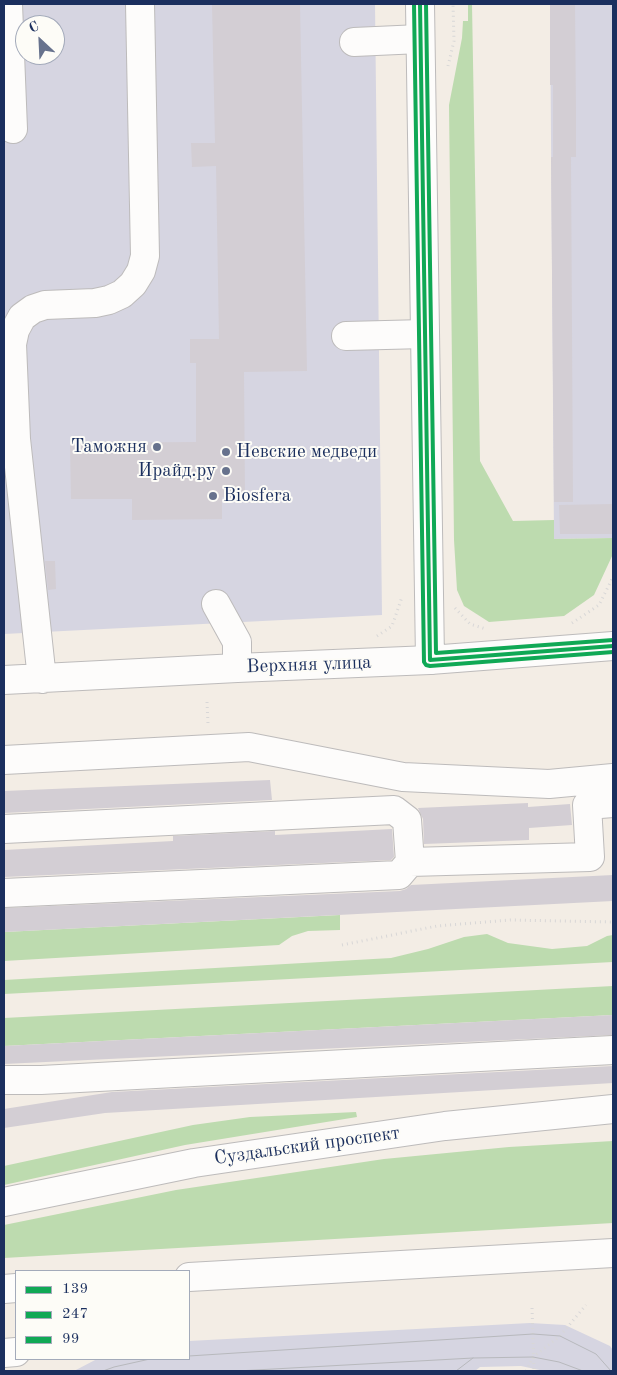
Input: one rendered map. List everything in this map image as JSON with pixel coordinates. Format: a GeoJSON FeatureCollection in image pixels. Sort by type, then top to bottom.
{"type":"FeatureCollection","features":[{"type":"Feature","properties":{"kind":"main road"},"geometry":{"type":"LineString","coordinates":[[42,679],[16,439],[12,344],[15,330],[22,317],[33,309],[45,305],[95,303],[109,300],[122,294],[133,284],[141,271],[145,256],[140,4]]}},
{"type":"Feature","properties":{"kind":"main road"},"geometry":{"type":"LineString","coordinates":[[420,4],[430,660]]}},
{"type":"Feature","properties":{"kind":"main road"},"geometry":{"type":"LineString","coordinates":[[7,16],[13,129]]}},
{"type":"Feature","properties":{"kind":"main road"},"geometry":{"type":"LineString","coordinates":[[354,42],[420,39]]}},
{"type":"Feature","properties":{"kind":"main road"},"geometry":{"type":"LineString","coordinates":[[346,336],[424,334]]}},
{"type":"Feature","properties":{"kind":"main road"},"geometry":{"type":"LineString","coordinates":[[216,604],[237,642],[237,668]]}},
{"type":"Feature","properties":{"kind":"main road","name":"Верхняя улица"},"geometry":{"type":"LineString","coordinates":[[4,680],[430,660],[613,646]]}},
{"type":"Feature","properties":{"kind":"main road"},"geometry":{"type":"LineString","coordinates":[[4,760],[249,747],[403,777],[549,784],[613,778]]}},
{"type":"Feature","properties":{"kind":"main road"},"geometry":{"type":"LineString","coordinates":[[410,862],[590,857],[587,805],[613,803]]}},
{"type":"Feature","properties":{"kind":"main road"},"geometry":{"type":"LineString","coordinates":[[4,829],[394,810],[407,820],[410,862],[399,875],[4,893]]}},
{"type":"Feature","properties":{"kind":"main road"},"geometry":{"type":"LineString","coordinates":[[4,1080],[41,1080],[613,1050]]}},
{"type":"Feature","properties":{"kind":"main road"},"geometry":{"type":"LineString","coordinates":[[4,1090],[41,1080]]}},
{"type":"Feature","properties":{"kind":"main road","name":"Суздальский проспект"},"geometry":{"type":"LineString","coordinates":[[4,1202],[213,1160],[445,1126],[613,1109]]}},
{"type":"Feature","properties":{"kind":"main road"},"geometry":{"type":"LineString","coordinates":[[190,1277],[613,1253]]}},
{"type":"Feature","properties":{"kind":"path"},"geometry":{"type":"LineString","coordinates":[[569,624],[599,606],[613,577]]}},
{"type":"Feature","properties":{"kind":"path"},"geometry":{"type":"LineString","coordinates":[[367,637],[377,637],[392,626],[404,592]]}},
{"type":"Feature","properties":{"kind":"path"},"geometry":{"type":"LineString","coordinates":[[449,602],[470,624],[487,629]]}},
{"type":"Feature","properties":{"kind":"path"},"geometry":{"type":"LineString","coordinates":[[342,944],[437,926],[510,920],[613,922]]}},
{"type":"Feature","properties":{"kind":"path"},"geometry":{"type":"LineString","coordinates":[[526,1371],[533,1357],[560,1336],[586,1305]]}},
{"type":"Feature","properties":{"kind":"path"},"geometry":{"type":"LineString","coordinates":[[532,1308],[534,1371]]}},
{"type":"Feature","properties":{"kind":"shaded area"},"geometry":{"type":"Polygon","coordinates":[[[4,4],[375,4],[382,615],[4,634],[4,4]]]}},
{"type":"Feature","properties":{"kind":"shaded area"},"geometry":{"type":"Polygon","coordinates":[[[550,4],[613,4],[613,538],[554,539],[550,4]]]}},
{"type":"Feature","properties":{"kind":"shaded area"},"geometry":{"type":"Polygon","coordinates":[[[530,1323],[565,1325],[610,1346],[613,1350],[613,1371],[544,1371],[521,1366],[480,1367],[475,1371],[74,1371],[95,1360],[190,1360],[190,1341],[530,1323]]]}},
{"type":"Feature","properties":{"kind":"green space"},"geometry":{"type":"Polygon","coordinates":[[[468,4],[472,4],[480,461],[513,521],[554,520],[554,539],[613,538],[613,554],[594,595],[564,616],[489,622],[464,606],[457,590],[454,540],[449,105],[462,38],[463,21],[468,21],[468,4]]]}},
{"type":"Feature","properties":{"kind":"green space"},"geometry":{"type":"Polygon","coordinates":[[[340,915],[340,930],[308,931],[292,936],[279,945],[4,961],[4,932],[340,915]]]}},
{"type":"Feature","properties":{"kind":"green space"},"geometry":{"type":"Polygon","coordinates":[[[487,934],[508,943],[552,949],[587,946],[613,935],[613,962],[4,994],[4,980],[391,958],[428,949],[464,937],[487,934]]]}},
{"type":"Feature","properties":{"kind":"green space"},"geometry":{"type":"Polygon","coordinates":[[[613,986],[613,1015],[4,1046],[4,1018],[613,986]]]}},
{"type":"Feature","properties":{"kind":"green space"},"geometry":{"type":"Polygon","coordinates":[[[356,1112],[357,1117],[185,1145],[4,1185],[4,1166],[193,1125],[250,1117],[356,1112]]]}},
{"type":"Feature","properties":{"kind":"green space"},"geometry":{"type":"Polygon","coordinates":[[[613,1141],[613,1223],[4,1258],[4,1225],[176,1190],[384,1159],[509,1147],[613,1141]]]}},
{"type":"Feature","properties":{"kind":"building"},"geometry":{"type":"Polygon","coordinates":[[[212,4],[300,4],[307,371],[244,372],[245,497],[222,497],[222,519],[132,520],[132,499],[71,499],[70,443],[196,442],[196,363],[190,363],[190,339],[219,339],[216,166],[192,167],[191,143],[215,143],[212,4]]]}},
{"type":"Feature","properties":{"kind":"building"},"geometry":{"type":"Polygon","coordinates":[[[550,4],[575,4],[576,157],[571,157],[573,502],[554,502],[551,157],[553,157],[553,85],[550,85],[550,4]]]}},
{"type":"Feature","properties":{"kind":"building"},"geometry":{"type":"Polygon","coordinates":[[[613,504],[613,534],[560,534],[559,505],[613,504]]]}},
{"type":"Feature","properties":{"kind":"building"},"geometry":{"type":"Polygon","coordinates":[[[45,561],[55,561],[56,589],[48,590],[45,561]]]}},
{"type":"Feature","properties":{"kind":"building"},"geometry":{"type":"Polygon","coordinates":[[[270,780],[272,800],[4,813],[4,791],[270,780]]]}},
{"type":"Feature","properties":{"kind":"building"},"geometry":{"type":"Polygon","coordinates":[[[528,803],[528,807],[570,804],[572,825],[529,828],[529,840],[424,844],[423,819],[418,808],[528,803]]]}},
{"type":"Feature","properties":{"kind":"building"},"geometry":{"type":"Polygon","coordinates":[[[392,829],[394,857],[391,860],[4,877],[4,850],[173,841],[173,836],[275,831],[275,835],[392,829]]]}},
{"type":"Feature","properties":{"kind":"building"},"geometry":{"type":"Polygon","coordinates":[[[613,875],[613,901],[4,932],[4,908],[400,891],[411,885],[613,875]]]}},
{"type":"Feature","properties":{"kind":"building"},"geometry":{"type":"Polygon","coordinates":[[[613,1015],[613,1035],[4,1064],[4,1046],[613,1015]]]}},
{"type":"Feature","properties":{"kind":"building"},"geometry":{"type":"Polygon","coordinates":[[[613,1066],[613,1083],[105,1113],[4,1128],[4,1109],[112,1092],[613,1066]]]}},
{"type":"Feature","properties":{"kind":"tram line"},"geometry":{"type":"LineString","coordinates":[[190,1356],[533,1334],[560,1336],[596,1354],[611,1371]]}},
{"type":"Feature","properties":{"kind":"tram line"},"geometry":{"type":"LineString","coordinates":[[237,1371],[473,1358],[533,1357],[559,1362],[583,1371]]}},
{"type":"Feature","properties":{"kind":"tram line"},"geometry":{"type":"LineString","coordinates":[[456,1371],[473,1358]]}},
{"type":"Feature","properties":{"kind":"tram line"},"geometry":{"type":"LineString","coordinates":[[103,1371],[146,1360]]}},
{"type":"Feature","properties":{"kind":"transit line","name":"247"},"geometry":{"type":"LineString","coordinates":[[414,4],[424,662],[430,666],[613,652]]}},
{"type":"Feature","properties":{"kind":"transit line","name":"139"},"geometry":{"type":"LineString","coordinates":[[420,4],[430,660],[613,646]]}},
{"type":"Feature","properties":{"kind":"transit line","name":"99"},"geometry":{"type":"LineString","coordinates":[[426,4],[436,653],[613,640]]}},
{"type":"Feature","properties":{"kind":"place","name":"Таможня"},"geometry":{"type":"Point","coordinates":[157,447]}},
{"type":"Feature","properties":{"kind":"place","name":"Невские медведи"},"geometry":{"type":"Point","coordinates":[226,452]}},
{"type":"Feature","properties":{"kind":"place","name":"Ирайд.ру"},"geometry":{"type":"Point","coordinates":[226,471]}},
{"type":"Feature","properties":{"kind":"place","name":"Biosfera"},"geometry":{"type":"Point","coordinates":[213,496]}}]}
